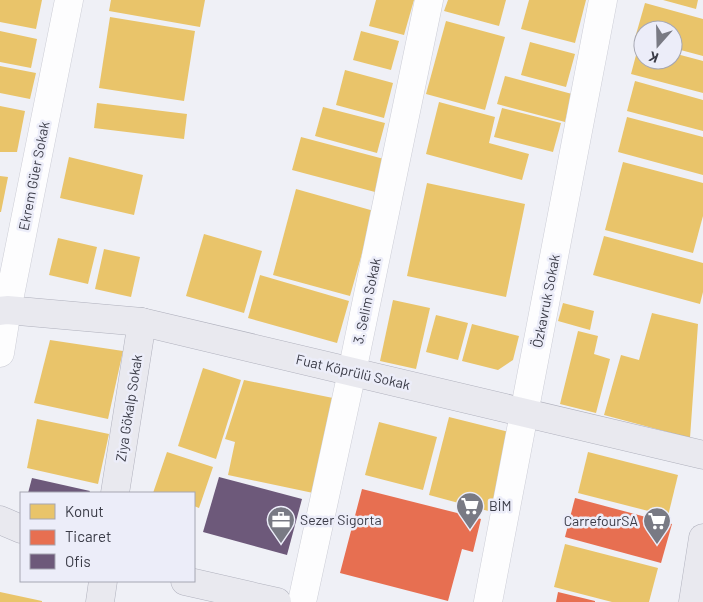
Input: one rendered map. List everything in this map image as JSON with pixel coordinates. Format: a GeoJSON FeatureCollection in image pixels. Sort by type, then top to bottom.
{"type":"FeatureCollection","features":[{"type":"Feature","properties":{"kind":"main road","name":"Fuat Köprülü Sokak"},"geometry":{"type":"LineString","coordinates":[[4,311],[142,322],[703,455]]}},
{"type":"Feature","properties":{"kind":"main road","name":"Ziya Gökalp Sokak"},"geometry":{"type":"LineString","coordinates":[[116,492],[142,322]]}},
{"type":"Feature","properties":{"kind":"main road"},"geometry":{"type":"LineString","coordinates":[[0,520],[20,529]]}},
{"type":"Feature","properties":{"kind":"main road"},"geometry":{"type":"LineString","coordinates":[[693,602],[703,538]]}},
{"type":"Feature","properties":{"kind":"main road"},"geometry":{"type":"LineString","coordinates":[[100,602],[103,582]]}},
{"type":"Feature","properties":{"kind":"main road"},"geometry":{"type":"LineString","coordinates":[[200,590],[277,602]]}},
{"type":"Feature","properties":{"kind":"street","name":"Ekrem Güer Sokak"},"geometry":{"type":"LineString","coordinates":[[0,353],[4,311],[69,0]]}},
{"type":"Feature","properties":{"kind":"street","name":"3. Selim Sokak"},"geometry":{"type":"LineString","coordinates":[[302,602],[429,0]]}},
{"type":"Feature","properties":{"kind":"street","name":"Özkavruk Sokak"},"geometry":{"type":"LineString","coordinates":[[488,602],[603,0]]}},
{"type":"Feature","properties":{"kind":"building: Konut"},"geometry":{"type":"Polygon","coordinates":[[[0,0],[42,0],[36,29],[0,22],[0,0]]]}},
{"type":"Feature","properties":{"kind":"building: Konut"},"geometry":{"type":"Polygon","coordinates":[[[111,0],[205,0],[200,27],[109,11],[111,0]]]}},
{"type":"Feature","properties":{"kind":"building: Konut"},"geometry":{"type":"Polygon","coordinates":[[[376,0],[414,0],[404,35],[369,26],[376,0]]]}},
{"type":"Feature","properties":{"kind":"building: Konut"},"geometry":{"type":"Polygon","coordinates":[[[448,0],[506,0],[499,26],[444,11],[448,0]]]}},
{"type":"Feature","properties":{"kind":"building: Konut"},"geometry":{"type":"Polygon","coordinates":[[[529,0],[586,0],[575,43],[521,29],[529,0]]]}},
{"type":"Feature","properties":{"kind":"building: Konut"},"geometry":{"type":"Polygon","coordinates":[[[663,0],[698,0],[696,9],[663,0]]]}},
{"type":"Feature","properties":{"kind":"building: Konut"},"geometry":{"type":"Polygon","coordinates":[[[645,3],[703,19],[703,56],[683,51],[683,20],[640,20],[645,3]]]}},
{"type":"Feature","properties":{"kind":"building: Konut"},"geometry":{"type":"Polygon","coordinates":[[[110,17],[195,31],[184,101],[99,88],[110,17]]]}},
{"type":"Feature","properties":{"kind":"building: Konut"},"geometry":{"type":"Polygon","coordinates":[[[446,21],[505,37],[485,110],[426,94],[446,21]]]}},
{"type":"Feature","properties":{"kind":"building: Konut"},"geometry":{"type":"Polygon","coordinates":[[[0,31],[37,39],[31,68],[0,62],[0,31]]]}},
{"type":"Feature","properties":{"kind":"building: Konut"},"geometry":{"type":"Polygon","coordinates":[[[361,31],[399,41],[391,70],[353,60],[361,31]]]}},
{"type":"Feature","properties":{"kind":"building: Konut"},"geometry":{"type":"Polygon","coordinates":[[[530,42],[575,54],[566,87],[521,75],[530,42]]]}},
{"type":"Feature","properties":{"kind":"building: Konut"},"geometry":{"type":"Polygon","coordinates":[[[683,56],[703,61],[703,93],[631,74],[633,66],[633,70],[683,70],[683,56]]]}},
{"type":"Feature","properties":{"kind":"building: Konut"},"geometry":{"type":"Polygon","coordinates":[[[0,66],[36,73],[30,99],[0,93],[0,66]]]}},
{"type":"Feature","properties":{"kind":"building: Konut"},"geometry":{"type":"Polygon","coordinates":[[[345,70],[393,83],[384,118],[336,105],[345,70]]]}},
{"type":"Feature","properties":{"kind":"building: Konut"},"geometry":{"type":"Polygon","coordinates":[[[505,76],[572,94],[565,122],[497,104],[505,76]]]}},
{"type":"Feature","properties":{"kind":"building: Konut"},"geometry":{"type":"Polygon","coordinates":[[[635,81],[703,100],[703,131],[627,111],[635,81]]]}},
{"type":"Feature","properties":{"kind":"building: Konut"},"geometry":{"type":"Polygon","coordinates":[[[439,102],[495,117],[489,143],[529,154],[522,180],[426,154],[439,102]]]}},
{"type":"Feature","properties":{"kind":"building: Konut"},"geometry":{"type":"Polygon","coordinates":[[[97,103],[187,114],[184,139],[94,128],[97,103]]]}},
{"type":"Feature","properties":{"kind":"building: Konut"},"geometry":{"type":"Polygon","coordinates":[[[0,106],[25,111],[17,152],[0,152],[0,106]]]}},
{"type":"Feature","properties":{"kind":"building: Konut"},"geometry":{"type":"Polygon","coordinates":[[[323,107],[385,123],[377,153],[315,136],[323,107]]]}},
{"type":"Feature","properties":{"kind":"building: Konut"},"geometry":{"type":"Polygon","coordinates":[[[502,108],[561,123],[553,152],[494,137],[502,108]]]}},
{"type":"Feature","properties":{"kind":"building: Konut"},"geometry":{"type":"Polygon","coordinates":[[[627,117],[703,137],[703,175],[618,152],[627,117]]]}},
{"type":"Feature","properties":{"kind":"building: Konut"},"geometry":{"type":"Polygon","coordinates":[[[301,137],[384,159],[375,192],[292,170],[301,137]]]}},
{"type":"Feature","properties":{"kind":"building: Konut"},"geometry":{"type":"Polygon","coordinates":[[[69,157],[143,175],[134,215],[60,198],[69,157]]]}},
{"type":"Feature","properties":{"kind":"building: Konut"},"geometry":{"type":"Polygon","coordinates":[[[623,162],[703,183],[703,216],[693,253],[605,230],[623,162]]]}},
{"type":"Feature","properties":{"kind":"building: Konut"},"geometry":{"type":"Polygon","coordinates":[[[0,176],[8,177],[1,212],[0,212],[0,176]]]}},
{"type":"Feature","properties":{"kind":"building: Konut"},"geometry":{"type":"Polygon","coordinates":[[[427,183],[525,204],[506,297],[407,276],[427,183]]]}},
{"type":"Feature","properties":{"kind":"building: Konut"},"geometry":{"type":"Polygon","coordinates":[[[296,189],[374,211],[350,296],[273,275],[296,189]]]}},
{"type":"Feature","properties":{"kind":"building: Konut"},"geometry":{"type":"Polygon","coordinates":[[[204,234],[262,251],[244,313],[186,296],[204,234]]]}},
{"type":"Feature","properties":{"kind":"building: Konut"},"geometry":{"type":"Polygon","coordinates":[[[604,236],[703,263],[703,292],[700,304],[593,275],[604,236]]]}},
{"type":"Feature","properties":{"kind":"building: Konut"},"geometry":{"type":"Polygon","coordinates":[[[58,238],[97,247],[88,284],[49,275],[58,238]]]}},
{"type":"Feature","properties":{"kind":"building: Konut"},"geometry":{"type":"Polygon","coordinates":[[[104,249],[140,257],[131,297],[95,289],[104,249]]]}},
{"type":"Feature","properties":{"kind":"building: Konut"},"geometry":{"type":"Polygon","coordinates":[[[260,275],[349,301],[337,343],[248,318],[260,275]]]}},
{"type":"Feature","properties":{"kind":"building: Konut"},"geometry":{"type":"Polygon","coordinates":[[[393,300],[430,308],[416,369],[380,361],[393,300]]]}},
{"type":"Feature","properties":{"kind":"building: Konut"},"geometry":{"type":"Polygon","coordinates":[[[563,303],[594,311],[590,330],[558,321],[563,303]]]}},
{"type":"Feature","properties":{"kind":"building: Konut"},"geometry":{"type":"Polygon","coordinates":[[[652,313],[698,324],[690,438],[604,415],[621,355],[639,360],[652,313]]]}},
{"type":"Feature","properties":{"kind":"building: Konut"},"geometry":{"type":"Polygon","coordinates":[[[436,315],[468,323],[458,360],[426,352],[436,315]]]}},
{"type":"Feature","properties":{"kind":"building: Konut"},"geometry":{"type":"Polygon","coordinates":[[[472,324],[519,336],[513,360],[498,370],[462,361],[472,324]]]}},
{"type":"Feature","properties":{"kind":"building: Konut"},"geometry":{"type":"Polygon","coordinates":[[[578,331],[598,336],[594,354],[610,359],[596,413],[560,404],[578,331]]]}},
{"type":"Feature","properties":{"kind":"building: Konut"},"geometry":{"type":"Polygon","coordinates":[[[50,340],[123,351],[108,419],[34,403],[50,340]]]}},
{"type":"Feature","properties":{"kind":"building: Konut"},"geometry":{"type":"Polygon","coordinates":[[[203,368],[241,380],[216,459],[178,446],[203,368]]]}},
{"type":"Feature","properties":{"kind":"building: Konut"},"geometry":{"type":"Polygon","coordinates":[[[244,380],[338,399],[318,494],[228,475],[235,442],[225,439],[244,380]]]}},
{"type":"Feature","properties":{"kind":"building: Konut"},"geometry":{"type":"Polygon","coordinates":[[[449,417],[513,433],[492,512],[429,495],[449,417]]]}},
{"type":"Feature","properties":{"kind":"building: Konut"},"geometry":{"type":"Polygon","coordinates":[[[37,419],[109,434],[98,484],[27,468],[37,419]]]}},
{"type":"Feature","properties":{"kind":"building: Konut"},"geometry":{"type":"Polygon","coordinates":[[[379,422],[437,437],[423,490],[365,475],[379,422]]]}},
{"type":"Feature","properties":{"kind":"building: Konut"},"geometry":{"type":"Polygon","coordinates":[[[167,452],[213,467],[199,508],[195,506],[195,492],[153,492],[167,452]]]}},
{"type":"Feature","properties":{"kind":"building: Konut"},"geometry":{"type":"Polygon","coordinates":[[[588,452],[678,475],[668,516],[578,493],[588,452]]]}},
{"type":"Feature","properties":{"kind":"building: Konut"},"geometry":{"type":"Polygon","coordinates":[[[565,544],[658,568],[649,602],[612,602],[554,587],[565,544]]]}},
{"type":"Feature","properties":{"kind":"building: Konut"},"geometry":{"type":"Polygon","coordinates":[[[0,592],[42,601],[42,602],[0,602],[0,592]]]}},
{"type":"Feature","properties":{"kind":"building: Ticaret"},"geometry":{"type":"Polygon","coordinates":[[[362,489],[481,519],[473,552],[462,549],[448,601],[340,573],[362,489]]]}},
{"type":"Feature","properties":{"kind":"building: Ticaret"},"geometry":{"type":"Polygon","coordinates":[[[575,498],[672,524],[661,563],[565,537],[575,498]]]}},
{"type":"Feature","properties":{"kind":"building: Ticaret"},"geometry":{"type":"Polygon","coordinates":[[[558,592],[595,601],[595,602],[556,602],[558,592]]]}},
{"type":"Feature","properties":{"kind":"building: Ofis"},"geometry":{"type":"Polygon","coordinates":[[[219,477],[302,499],[287,555],[203,532],[219,477]]]}},
{"type":"Feature","properties":{"kind":"building: Ofis"},"geometry":{"type":"Polygon","coordinates":[[[32,478],[90,491],[90,492],[28,492],[32,478]]]}},
{"type":"Feature","properties":{"kind":"place","name":"BİM"},"geometry":{"type":"Point","coordinates":[470,530]}},
{"type":"Feature","properties":{"kind":"place","name":"Sezer Sigorta"},"geometry":{"type":"Point","coordinates":[281,544]}},
{"type":"Feature","properties":{"kind":"place","name":"CarrefourSA"},"geometry":{"type":"Point","coordinates":[657,545]}}]}
